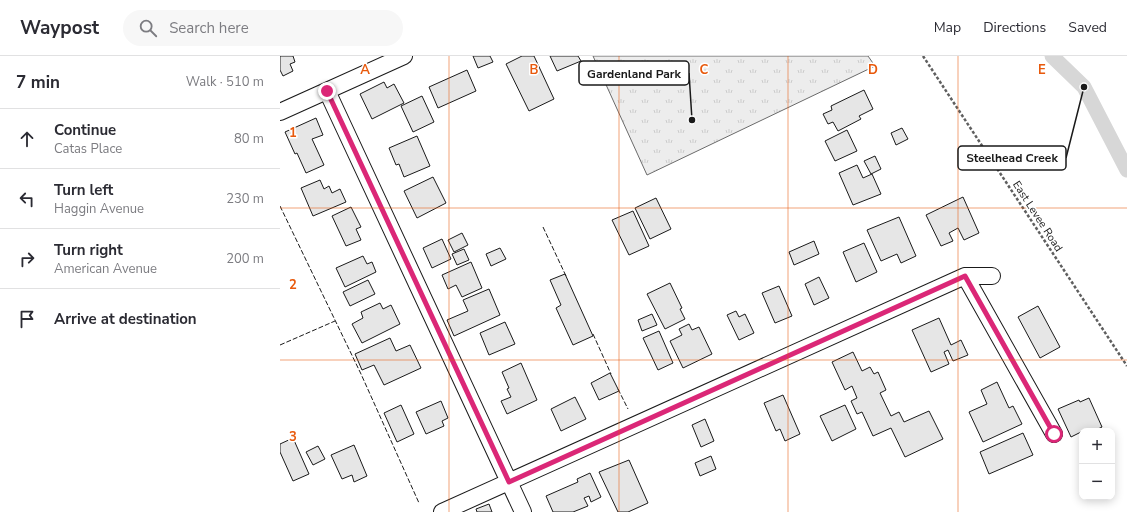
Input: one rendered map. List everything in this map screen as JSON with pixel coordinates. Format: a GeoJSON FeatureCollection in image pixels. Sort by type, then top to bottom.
{"type":"FeatureCollection","features":[{"type":"Feature","properties":{"kind":"street"},"geometry":{"type":"LineString","coordinates":[[280,112],[404,56]]}},
{"type":"Feature","properties":{"kind":"street"},"geometry":{"type":"LineString","coordinates":[[327,91],[523,512]]}},
{"type":"Feature","properties":{"kind":"street"},"geometry":{"type":"LineString","coordinates":[[965,276],[1054,434]]}},
{"type":"Feature","properties":{"kind":"street"},"geometry":{"type":"LineString","coordinates":[[442,512],[965,276],[992,276]]}},
{"type":"Feature","properties":{"kind":"path","name":"East Levee Road"},"geometry":{"type":"LineString","coordinates":[[923,56],[1127,366]]}},
{"type":"Feature","properties":{"kind":"green space"},"geometry":{"type":"Polygon","coordinates":[[[593,56],[868,56],[875,66],[647,175],[593,56]]]}},
{"type":"Feature","properties":{"kind":"building"},"geometry":{"type":"Polygon","coordinates":[[[280,56],[293,56],[295,62],[290,64],[293,71],[283,76],[280,70],[280,56]]]}},
{"type":"Feature","properties":{"kind":"building"},"geometry":{"type":"Polygon","coordinates":[[[473,56],[490,56],[493,62],[478,68],[473,56]]]}},
{"type":"Feature","properties":{"kind":"building"},"geometry":{"type":"Polygon","coordinates":[[[522,56],[534,56],[554,99],[529,111],[506,64],[522,56]]]}},
{"type":"Feature","properties":{"kind":"building"},"geometry":{"type":"Polygon","coordinates":[[[550,56],[578,56],[581,61],[557,71],[550,56]]]}},
{"type":"Feature","properties":{"kind":"building"},"geometry":{"type":"Polygon","coordinates":[[[467,70],[476,91],[438,108],[429,87],[467,70]]]}},
{"type":"Feature","properties":{"kind":"building"},"geometry":{"type":"Polygon","coordinates":[[[384,82],[387,88],[394,84],[404,103],[372,119],[360,94],[384,82]]]}},
{"type":"Feature","properties":{"kind":"building"},"geometry":{"type":"Polygon","coordinates":[[[864,90],[873,109],[859,116],[861,119],[838,131],[833,122],[828,124],[823,114],[832,110],[831,106],[864,90]]]}},
{"type":"Feature","properties":{"kind":"building"},"geometry":{"type":"Polygon","coordinates":[[[422,96],[434,122],[413,132],[401,106],[422,96]]]}},
{"type":"Feature","properties":{"kind":"building"},"geometry":{"type":"Polygon","coordinates":[[[316,118],[323,135],[312,139],[324,165],[306,173],[285,132],[316,118]]]}},
{"type":"Feature","properties":{"kind":"building"},"geometry":{"type":"Polygon","coordinates":[[[902,128],[908,139],[896,145],[891,133],[902,128]]]}},
{"type":"Feature","properties":{"kind":"building"},"geometry":{"type":"Polygon","coordinates":[[[847,130],[857,151],[835,161],[825,141],[847,130]]]}},
{"type":"Feature","properties":{"kind":"building"},"geometry":{"type":"Polygon","coordinates":[[[417,136],[430,166],[404,177],[399,164],[396,165],[389,148],[417,136]]]}},
{"type":"Feature","properties":{"kind":"building"},"geometry":{"type":"Polygon","coordinates":[[[875,156],[881,169],[871,174],[864,161],[875,156]]]}},
{"type":"Feature","properties":{"kind":"building"},"geometry":{"type":"Polygon","coordinates":[[[857,165],[863,178],[872,174],[881,194],[853,205],[839,173],[857,165]]]}},
{"type":"Feature","properties":{"kind":"building"},"geometry":{"type":"Polygon","coordinates":[[[433,177],[446,203],[417,218],[404,191],[433,177]]]}},
{"type":"Feature","properties":{"kind":"building"},"geometry":{"type":"Polygon","coordinates":[[[320,180],[324,189],[329,186],[332,193],[340,189],[346,202],[313,216],[301,188],[320,180]]]}},
{"type":"Feature","properties":{"kind":"building"},"geometry":{"type":"Polygon","coordinates":[[[963,197],[979,233],[964,240],[958,228],[949,233],[953,241],[941,246],[926,215],[963,197]]]}},
{"type":"Feature","properties":{"kind":"building"},"geometry":{"type":"Polygon","coordinates":[[[656,198],[671,229],[650,239],[635,208],[656,198]]]}},
{"type":"Feature","properties":{"kind":"building"},"geometry":{"type":"Polygon","coordinates":[[[351,207],[361,227],[356,229],[361,240],[346,246],[332,216],[351,207]]]}},
{"type":"Feature","properties":{"kind":"building"},"geometry":{"type":"Polygon","coordinates":[[[633,211],[649,246],[629,255],[612,220],[633,211]]]}},
{"type":"Feature","properties":{"kind":"building"},"geometry":{"type":"Polygon","coordinates":[[[899,217],[916,256],[901,263],[897,254],[881,261],[867,230],[899,217]]]}},
{"type":"Feature","properties":{"kind":"building"},"geometry":{"type":"Polygon","coordinates":[[[462,233],[468,245],[454,252],[448,240],[462,233]]]}},
{"type":"Feature","properties":{"kind":"building"},"geometry":{"type":"Polygon","coordinates":[[[442,239],[451,259],[432,268],[423,248],[442,239]]]}},
{"type":"Feature","properties":{"kind":"building"},"geometry":{"type":"Polygon","coordinates":[[[814,241],[819,254],[794,265],[789,252],[814,241]]]}},
{"type":"Feature","properties":{"kind":"building"},"geometry":{"type":"Polygon","coordinates":[[[864,243],[877,272],[856,282],[843,252],[864,243]]]}},
{"type":"Feature","properties":{"kind":"building"},"geometry":{"type":"Polygon","coordinates":[[[500,248],[506,259],[491,266],[486,254],[500,248]]]}},
{"type":"Feature","properties":{"kind":"building"},"geometry":{"type":"Polygon","coordinates":[[[464,249],[469,260],[457,265],[452,254],[464,249]]]}},
{"type":"Feature","properties":{"kind":"building"},"geometry":{"type":"Polygon","coordinates":[[[363,256],[367,264],[372,262],[376,272],[345,287],[336,268],[363,256]]]}},
{"type":"Feature","properties":{"kind":"building"},"geometry":{"type":"Polygon","coordinates":[[[471,262],[482,288],[462,297],[456,285],[448,289],[442,275],[471,262]]]}},
{"type":"Feature","properties":{"kind":"building"},"geometry":{"type":"Polygon","coordinates":[[[565,274],[593,336],[573,345],[556,308],[561,305],[550,280],[565,274]]]}},
{"type":"Feature","properties":{"kind":"building"},"geometry":{"type":"Polygon","coordinates":[[[819,277],[829,298],[814,305],[805,284],[819,277]]]}},
{"type":"Feature","properties":{"kind":"building"},"geometry":{"type":"Polygon","coordinates":[[[368,280],[375,294],[350,306],[343,292],[368,280]]]}},
{"type":"Feature","properties":{"kind":"building"},"geometry":{"type":"Polygon","coordinates":[[[670,283],[682,308],[680,309],[685,319],[665,329],[647,294],[670,283]]]}},
{"type":"Feature","properties":{"kind":"building"},"geometry":{"type":"Polygon","coordinates":[[[779,286],[792,316],[775,323],[762,293],[779,286]]]}},
{"type":"Feature","properties":{"kind":"building"},"geometry":{"type":"Polygon","coordinates":[[[489,289],[500,315],[454,336],[447,320],[468,311],[463,300],[489,289]]]}},
{"type":"Feature","properties":{"kind":"building"},"geometry":{"type":"Polygon","coordinates":[[[380,303],[383,309],[391,305],[400,324],[362,343],[352,324],[363,318],[361,312],[380,303]]]}},
{"type":"Feature","properties":{"kind":"building"},"geometry":{"type":"Polygon","coordinates":[[[1038,306],[1060,347],[1040,358],[1018,317],[1038,306]]]}},
{"type":"Feature","properties":{"kind":"building"},"geometry":{"type":"Polygon","coordinates":[[[736,311],[739,317],[745,314],[754,333],[739,340],[727,315],[736,311]]]}},
{"type":"Feature","properties":{"kind":"building"},"geometry":{"type":"Polygon","coordinates":[[[652,314],[657,325],[642,331],[638,320],[652,314]]]}},
{"type":"Feature","properties":{"kind":"building"},"geometry":{"type":"Polygon","coordinates":[[[939,318],[951,345],[961,340],[968,355],[953,361],[948,350],[944,352],[949,364],[931,372],[912,330],[939,318]]]}},
{"type":"Feature","properties":{"kind":"building"},"geometry":{"type":"Polygon","coordinates":[[[505,322],[515,344],[489,355],[480,333],[505,322]]]}},
{"type":"Feature","properties":{"kind":"building"},"geometry":{"type":"Polygon","coordinates":[[[689,324],[692,330],[699,327],[712,354],[683,368],[670,341],[682,335],[679,329],[689,324]]]}},
{"type":"Feature","properties":{"kind":"building"},"geometry":{"type":"Polygon","coordinates":[[[659,331],[673,363],[658,370],[643,338],[659,331]]]}},
{"type":"Feature","properties":{"kind":"building"},"geometry":{"type":"Polygon","coordinates":[[[390,338],[396,351],[410,345],[421,368],[384,385],[374,365],[362,370],[355,354],[390,338]]]}},
{"type":"Feature","properties":{"kind":"building"},"geometry":{"type":"Polygon","coordinates":[[[853,352],[862,371],[870,367],[874,374],[878,372],[886,390],[880,393],[891,416],[899,412],[904,422],[929,411],[943,439],[905,457],[891,428],[873,436],[862,412],[857,414],[851,401],[857,398],[852,386],[845,390],[832,362],[853,352]]]}},
{"type":"Feature","properties":{"kind":"building"},"geometry":{"type":"Polygon","coordinates":[[[521,363],[537,400],[507,414],[501,401],[511,397],[502,372],[521,363]]]}},
{"type":"Feature","properties":{"kind":"building"},"geometry":{"type":"Polygon","coordinates":[[[610,373],[619,391],[599,400],[591,383],[610,373]]]}},
{"type":"Feature","properties":{"kind":"building"},"geometry":{"type":"Polygon","coordinates":[[[997,382],[1009,408],[1013,406],[1022,424],[983,442],[969,412],[987,404],[981,390],[997,382]]]}},
{"type":"Feature","properties":{"kind":"building"},"geometry":{"type":"Polygon","coordinates":[[[783,395],[800,434],[785,441],[780,429],[776,431],[764,403],[783,395]]]}},
{"type":"Feature","properties":{"kind":"building"},"geometry":{"type":"Polygon","coordinates":[[[575,397],[586,419],[561,431],[551,409],[575,397]]]}},
{"type":"Feature","properties":{"kind":"building"},"geometry":{"type":"Polygon","coordinates":[[[1089,398],[1102,427],[1079,428],[1079,433],[1071,437],[1058,409],[1079,400],[1080,402],[1089,398]]]}},
{"type":"Feature","properties":{"kind":"building"},"geometry":{"type":"Polygon","coordinates":[[[441,401],[448,418],[442,421],[444,426],[426,434],[416,412],[441,401]]]}},
{"type":"Feature","properties":{"kind":"building"},"geometry":{"type":"Polygon","coordinates":[[[401,405],[414,434],[397,442],[384,413],[401,405]]]}},
{"type":"Feature","properties":{"kind":"building"},"geometry":{"type":"Polygon","coordinates":[[[845,405],[856,429],[832,441],[820,416],[845,405]]]}},
{"type":"Feature","properties":{"kind":"building"},"geometry":{"type":"Polygon","coordinates":[[[705,419],[714,441],[701,447],[692,425],[705,419]]]}},
{"type":"Feature","properties":{"kind":"building"},"geometry":{"type":"Polygon","coordinates":[[[1023,433],[1033,455],[989,474],[980,452],[1023,433]]]}},
{"type":"Feature","properties":{"kind":"building"},"geometry":{"type":"Polygon","coordinates":[[[293,438],[309,474],[293,481],[280,452],[280,444],[293,438]]]}},
{"type":"Feature","properties":{"kind":"building"},"geometry":{"type":"Polygon","coordinates":[[[354,445],[367,476],[354,482],[352,475],[342,479],[331,455],[354,445]]]}},
{"type":"Feature","properties":{"kind":"building"},"geometry":{"type":"Polygon","coordinates":[[[318,446],[325,459],[313,465],[306,452],[318,446]]]}},
{"type":"Feature","properties":{"kind":"building"},"geometry":{"type":"Polygon","coordinates":[[[711,456],[716,469],[700,476],[695,463],[711,456]]]}},
{"type":"Feature","properties":{"kind":"building"},"geometry":{"type":"Polygon","coordinates":[[[629,460],[648,503],[628,512],[618,512],[599,472],[629,460]]]}},
{"type":"Feature","properties":{"kind":"building"},"geometry":{"type":"Polygon","coordinates":[[[590,473],[601,497],[591,502],[589,496],[584,498],[588,506],[573,512],[553,512],[546,496],[578,482],[577,479],[590,473]]]}},
{"type":"Feature","properties":{"kind":"building"},"geometry":{"type":"Polygon","coordinates":[[[489,504],[492,512],[477,512],[476,509],[489,504]]]}},
{"type":"Feature","properties":{"kind":"waterway"},"geometry":{"type":"LineString","coordinates":[[1052,56],[1084,87],[1127,170]]}},
{"type":"Feature","properties":{"kind":"fence"},"geometry":{"type":"LineString","coordinates":[[280,206],[361,374],[419,503]]}},
{"type":"Feature","properties":{"kind":"fence"},"geometry":{"type":"LineString","coordinates":[[543,227],[566,276]]}},
{"type":"Feature","properties":{"kind":"fence"},"geometry":{"type":"LineString","coordinates":[[280,345],[335,321]]}},
{"type":"Feature","properties":{"kind":"fence"},"geometry":{"type":"LineString","coordinates":[[593,334],[611,374]]}},
{"type":"Feature","properties":{"kind":"fence"},"geometry":{"type":"LineString","coordinates":[[618,389],[628,409]]}},
{"type":"Feature","properties":{"kind":"place","name":"Steelhead Creek"},"geometry":{"type":"Point","coordinates":[1084,87]}},
{"type":"Feature","properties":{"kind":"place","name":"Gardenland Park"},"geometry":{"type":"Point","coordinates":[692,120]}},
{"type":"Feature","properties":{"kind":"route"},"geometry":{"type":"LineString","coordinates":[[327,91],[509,482],[965,276],[1054,434]]}}]}
